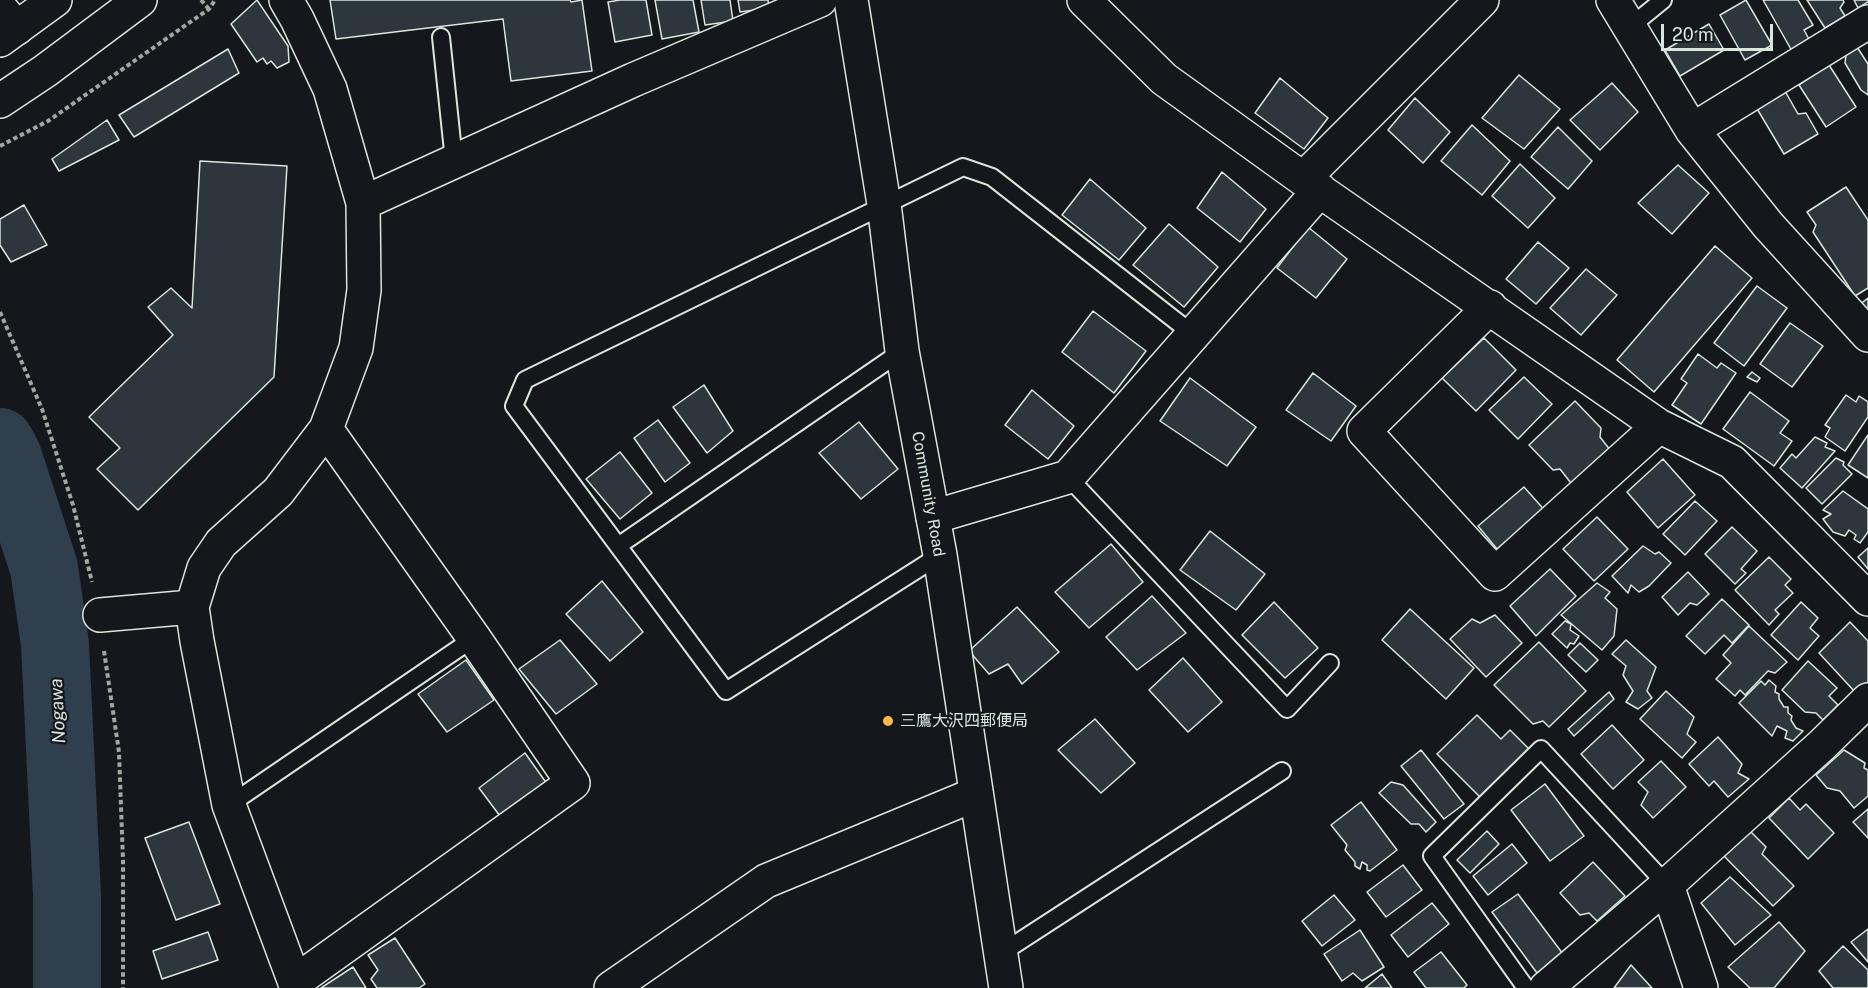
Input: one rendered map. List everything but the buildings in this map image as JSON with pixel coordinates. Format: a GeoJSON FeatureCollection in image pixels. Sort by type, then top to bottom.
{"type":"FeatureCollection","features":[{"type":"Feature","properties":{"kind":"street"},"geometry":{"type":"LineString","coordinates":[[6,25],[55,0]]}},
{"type":"Feature","properties":{"kind":"street"},"geometry":{"type":"LineString","coordinates":[[0,102],[140,0]]}},
{"type":"Feature","properties":{"kind":"street"},"geometry":{"type":"LineString","coordinates":[[286,0],[330,89],[363,203],[364,290],[356,348],[326,429],[278,492],[221,543],[204,568],[192,607],[229,805],[296,985],[573,783],[326,429]]}},
{"type":"Feature","properties":{"kind":"street"},"geometry":{"type":"LineString","coordinates":[[363,203],[633,80],[820,0]]}},
{"type":"Feature","properties":{"kind":"street","name":"Community Road"},"geometry":{"type":"LineString","coordinates":[[851,0],[884,204],[902,351],[940,555],[1006,988]]}},
{"type":"Feature","properties":{"kind":"street"},"geometry":{"type":"LineString","coordinates":[[1084,0],[1164,79],[1659,426],[1732,462],[1868,599]]}},
{"type":"Feature","properties":{"kind":"street"},"geometry":{"type":"LineString","coordinates":[[933,517],[1068,477],[1194,335],[1312,184],[1482,0]]}},
{"type":"Feature","properties":{"kind":"street"},"geometry":{"type":"LineString","coordinates":[[1621,14],[1692,130],[1768,225],[1868,336]]}},
{"type":"Feature","properties":{"kind":"street"},"geometry":{"type":"LineString","coordinates":[[1692,130],[1868,22]]}},
{"type":"Feature","properties":{"kind":"street"},"geometry":{"type":"LineString","coordinates":[[1490,307],[1364,431],[1495,574],[1659,426]]}},
{"type":"Feature","properties":{"kind":"street"},"geometry":{"type":"LineString","coordinates":[[100,615],[192,607]]}},
{"type":"Feature","properties":{"kind":"street"},"geometry":{"type":"LineString","coordinates":[[1546,988],[1667,885],[1822,745],[1868,700]]}},
{"type":"Feature","properties":{"kind":"street"},"geometry":{"type":"LineString","coordinates":[[611,988],[766,881],[976,794]]}},
{"type":"Feature","properties":{"kind":"street"},"geometry":{"type":"LineString","coordinates":[[1667,885],[1701,988]]}},
{"type":"Feature","properties":{"kind":"lane"},"geometry":{"type":"LineString","coordinates":[[1621,14],[1663,0]]}},
{"type":"Feature","properties":{"kind":"lane"},"geometry":{"type":"LineString","coordinates":[[441,37],[454,161]]}},
{"type":"Feature","properties":{"kind":"lane"},"geometry":{"type":"LineString","coordinates":[[940,555],[726,691],[514,406],[525,380],[963,167],[992,177],[1194,335]]}},
{"type":"Feature","properties":{"kind":"lane"},"geometry":{"type":"LineString","coordinates":[[618,546],[902,351]]}},
{"type":"Feature","properties":{"kind":"lane"},"geometry":{"type":"LineString","coordinates":[[1068,477],[1287,709],[1330,663]]}},
{"type":"Feature","properties":{"kind":"lane"},"geometry":{"type":"LineString","coordinates":[[229,805],[474,638]]}},
{"type":"Feature","properties":{"kind":"lane"},"geometry":{"type":"LineString","coordinates":[[1526,988],[1432,856],[1541,749],[1667,885]]}},
{"type":"Feature","properties":{"kind":"lane"},"geometry":{"type":"LineString","coordinates":[[1000,954],[1282,771]]}},
{"type":"Feature","properties":{"kind":"path"},"geometry":{"type":"LineString","coordinates":[[201,0],[209,9]]}},
{"type":"Feature","properties":{"kind":"path"},"geometry":{"type":"LineString","coordinates":[[0,146],[48,121],[209,9],[215,0]]}},
{"type":"Feature","properties":{"kind":"waterway","name":"Nogawa"},"geometry":{"type":"LineString","coordinates":[[0,442],[8,457],[44,568],[55,644],[67,896],[67,988]]}},
{"type":"Feature","properties":{"kind":"place","name":"三鷹大沢四郵便局"},"geometry":{"type":"Point","coordinates":[888,721]}}]}
